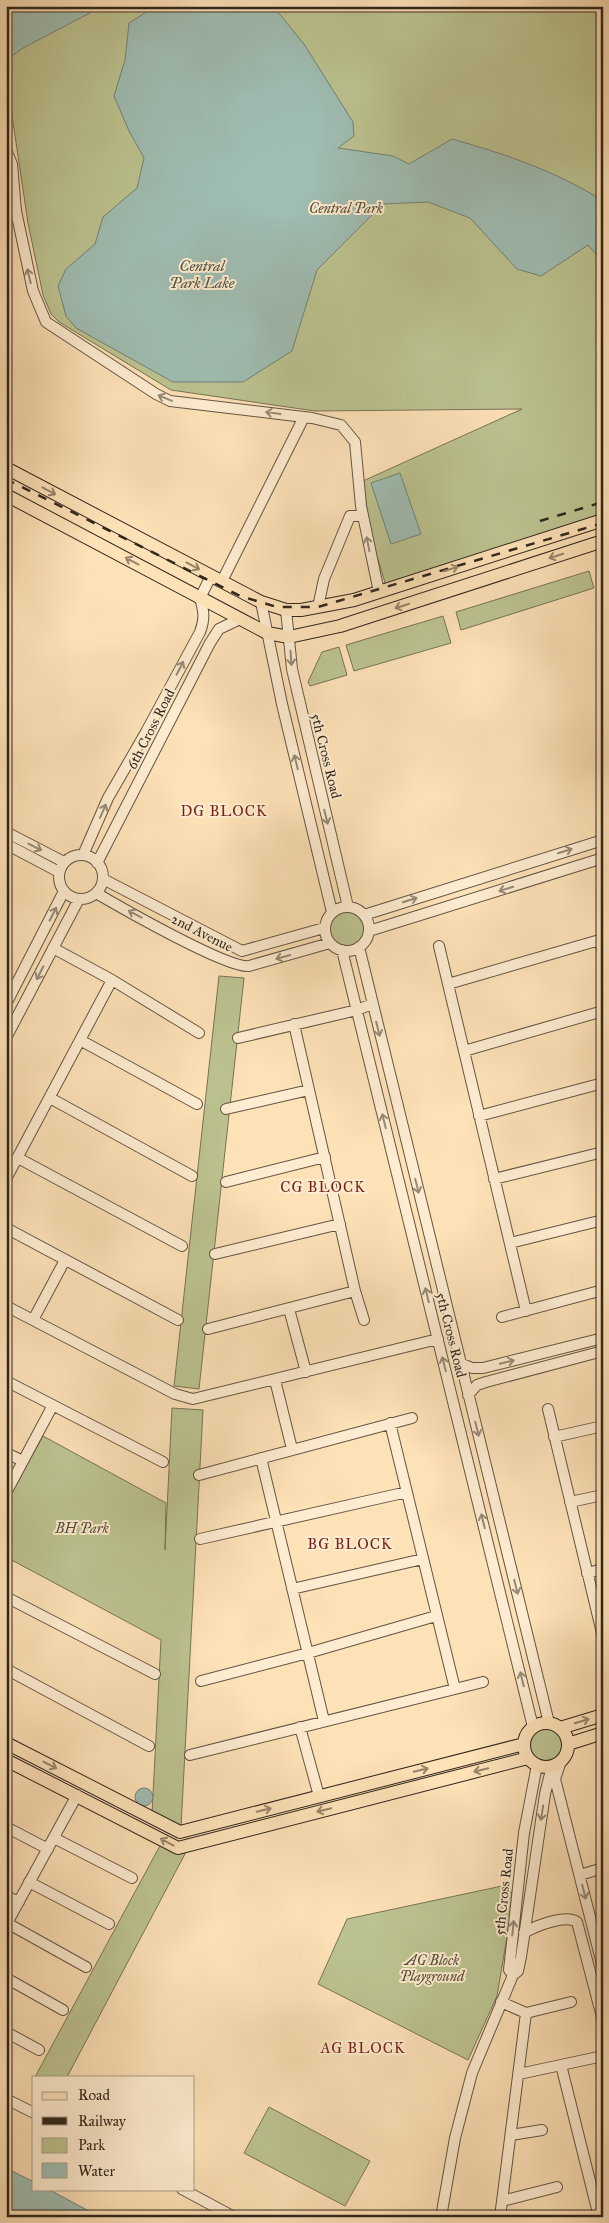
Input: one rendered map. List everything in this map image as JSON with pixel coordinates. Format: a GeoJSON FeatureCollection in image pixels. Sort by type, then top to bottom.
{"type":"FeatureCollection","features":[{"type":"Feature","properties":{"kind":"main road"},"geometry":{"type":"LineString","coordinates":[[6,468],[261,602],[286,610],[318,607],[379,592],[603,520]]}},
{"type":"Feature","properties":{"kind":"main road"},"geometry":{"type":"LineString","coordinates":[[6,495],[267,633],[289,637],[340,626],[603,542]]}},
{"type":"Feature","properties":{"kind":"main road"},"geometry":{"type":"LineString","coordinates":[[474,561],[480,581]]}},
{"type":"Feature","properties":{"kind":"main road"},"geometry":{"type":"LineString","coordinates":[[533,1762],[524,1744],[526,1734],[533,1726],[555,1725],[603,1715]]}},
{"type":"Feature","properties":{"kind":"main road"},"geometry":{"type":"LineString","coordinates":[[6,1760],[178,1848],[533,1762],[556,1763],[565,1755],[568,1744],[565,1733],[555,1725]]}},
{"type":"Feature","properties":{"kind":"main road"},"geometry":{"type":"LineString","coordinates":[[568,1744],[603,1733]]}},
{"type":"Feature","properties":{"kind":"main road"},"geometry":{"type":"LineString","coordinates":[[7,1744],[180,1832],[524,1744]]}},
{"type":"Feature","properties":{"kind":"main road"},"geometry":{"type":"LineString","coordinates":[[243,1816],[246,1830]]}},
{"type":"Feature","properties":{"kind":"street"},"geometry":{"type":"LineString","coordinates":[[6,150],[12,164],[16,211],[33,291],[46,322],[156,394],[170,401],[304,418],[341,425],[355,442],[363,516],[379,592]]}},
{"type":"Feature","properties":{"kind":"street"},"geometry":{"type":"LineString","coordinates":[[83,855],[108,798],[146,732],[204,622],[200,598],[216,578],[304,418]]}},
{"type":"Feature","properties":{"kind":"street"},"geometry":{"type":"LineString","coordinates":[[318,607],[324,579],[350,516],[363,516]]}},
{"type":"Feature","properties":{"kind":"street"},"geometry":{"type":"LineString","coordinates":[[261,602],[332,912]]}},
{"type":"Feature","properties":{"kind":"street","name":"5th Cross Road"},"geometry":{"type":"LineString","coordinates":[[286,610],[292,669],[297,695],[348,906]]}},
{"type":"Feature","properties":{"kind":"street","name":"6th Cross Road"},"geometry":{"type":"LineString","coordinates":[[97,863],[210,642],[219,629],[240,619]]}},
{"type":"Feature","properties":{"kind":"street"},"geometry":{"type":"LineString","coordinates":[[146,732],[161,739]]}},
{"type":"Feature","properties":{"kind":"street"},"geometry":{"type":"LineString","coordinates":[[6,832],[64,862]]}},
{"type":"Feature","properties":{"kind":"street"},"geometry":{"type":"LineString","coordinates":[[364,915],[603,840]]}},
{"type":"Feature","properties":{"kind":"street"},"geometry":{"type":"LineString","coordinates":[[6,844],[59,872]]}},
{"type":"Feature","properties":{"kind":"street"},"geometry":{"type":"LineString","coordinates":[[83,855],[97,863],[103,873],[103,879],[96,893],[79,899],[64,891],[59,881],[59,872],[64,862],[72,857],[83,855]]}},
{"type":"Feature","properties":{"kind":"street"},"geometry":{"type":"LineString","coordinates":[[369,931],[603,858]]}},
{"type":"Feature","properties":{"kind":"street","name":"2nd Avenue"},"geometry":{"type":"LineString","coordinates":[[103,879],[242,951],[324,928]]}},
{"type":"Feature","properties":{"kind":"street"},"geometry":{"type":"LineString","coordinates":[[6,1004],[64,891]]}},
{"type":"Feature","properties":{"kind":"street","name":"2nd Avenue"},"geometry":{"type":"LineString","coordinates":[[96,893],[238,966],[249,966],[330,944]]}},
{"type":"Feature","properties":{"kind":"street"},"geometry":{"type":"LineString","coordinates":[[6,1038],[79,899]]}},
{"type":"Feature","properties":{"kind":"street"},"geometry":{"type":"LineString","coordinates":[[348,906],[357,909],[364,915],[369,931],[359,947],[342,950],[330,944],[324,928],[332,912],[348,906]]}},
{"type":"Feature","properties":{"kind":"street"},"geometry":{"type":"LineString","coordinates":[[448,984],[601,940],[603,952]]}},
{"type":"Feature","properties":{"kind":"street"},"geometry":{"type":"LineString","coordinates":[[438,946],[526,1311]]}},
{"type":"Feature","properties":{"kind":"street","name":"5th Cross Road"},"geometry":{"type":"LineString","coordinates":[[359,947],[468,1395],[555,1725]]}},
{"type":"Feature","properties":{"kind":"street"},"geometry":{"type":"LineString","coordinates":[[53,948],[112,980],[200,1033]]}},
{"type":"Feature","properties":{"kind":"street","name":"5th Cross Road"},"geometry":{"type":"LineString","coordinates":[[342,950],[533,1726]]}},
{"type":"Feature","properties":{"kind":"street"},"geometry":{"type":"LineString","coordinates":[[6,1179],[112,980]]}},
{"type":"Feature","properties":{"kind":"street"},"geometry":{"type":"LineString","coordinates":[[238,1038],[357,1010],[372,1004]]}},
{"type":"Feature","properties":{"kind":"street"},"geometry":{"type":"LineString","coordinates":[[464,1051],[603,1010]]}},
{"type":"Feature","properties":{"kind":"street"},"geometry":{"type":"LineString","coordinates":[[294,1024],[364,1320]]}},
{"type":"Feature","properties":{"kind":"street"},"geometry":{"type":"LineString","coordinates":[[80,1040],[197,1104]]}},
{"type":"Feature","properties":{"kind":"street"},"geometry":{"type":"LineString","coordinates":[[479,1116],[603,1083]]}},
{"type":"Feature","properties":{"kind":"street"},"geometry":{"type":"LineString","coordinates":[[226,1109],[309,1090]]}},
{"type":"Feature","properties":{"kind":"street"},"geometry":{"type":"LineString","coordinates":[[50,1098],[192,1176]]}},
{"type":"Feature","properties":{"kind":"street"},"geometry":{"type":"LineString","coordinates":[[494,1179],[603,1152]]}},
{"type":"Feature","properties":{"kind":"street"},"geometry":{"type":"LineString","coordinates":[[226,1182],[325,1157]]}},
{"type":"Feature","properties":{"kind":"street"},"geometry":{"type":"LineString","coordinates":[[18,1158],[182,1246]]}},
{"type":"Feature","properties":{"kind":"street"},"geometry":{"type":"LineString","coordinates":[[510,1243],[603,1220]]}},
{"type":"Feature","properties":{"kind":"street"},"geometry":{"type":"LineString","coordinates":[[215,1254],[340,1224]]}},
{"type":"Feature","properties":{"kind":"street"},"geometry":{"type":"LineString","coordinates":[[6,1228],[178,1320]]}},
{"type":"Feature","properties":{"kind":"street"},"geometry":{"type":"LineString","coordinates":[[33,1320],[65,1260]]}},
{"type":"Feature","properties":{"kind":"street"},"geometry":{"type":"LineString","coordinates":[[420,1269],[436,1265]]}},
{"type":"Feature","properties":{"kind":"street"},"geometry":{"type":"LineString","coordinates":[[502,1317],[603,1290]]}},
{"type":"Feature","properties":{"kind":"street"},"geometry":{"type":"LineString","coordinates":[[208,1329],[356,1291]]}},
{"type":"Feature","properties":{"kind":"street"},"geometry":{"type":"LineString","coordinates":[[6,1306],[175,1394],[193,1398],[275,1380],[438,1339]]}},
{"type":"Feature","properties":{"kind":"street"},"geometry":{"type":"LineString","coordinates":[[289,1309],[306,1372]]}},
{"type":"Feature","properties":{"kind":"street"},"geometry":{"type":"LineString","coordinates":[[460,1363],[472,1368],[483,1368],[603,1338]]}},
{"type":"Feature","properties":{"kind":"street"},"geometry":{"type":"LineString","coordinates":[[564,1348],[567,1360]]}},
{"type":"Feature","properties":{"kind":"street"},"geometry":{"type":"LineString","coordinates":[[468,1395],[477,1385],[486,1382],[603,1351]]}},
{"type":"Feature","properties":{"kind":"street"},"geometry":{"type":"LineString","coordinates":[[275,1380],[292,1449]]}},
{"type":"Feature","properties":{"kind":"street"},"geometry":{"type":"LineString","coordinates":[[6,1381],[163,1462]]}},
{"type":"Feature","properties":{"kind":"street"},"geometry":{"type":"LineString","coordinates":[[6,1493],[53,1405]]}},
{"type":"Feature","properties":{"kind":"street"},"geometry":{"type":"LineString","coordinates":[[548,1409],[603,1637]]}},
{"type":"Feature","properties":{"kind":"street"},"geometry":{"type":"LineString","coordinates":[[199,1474],[412,1418]]}},
{"type":"Feature","properties":{"kind":"street"},"geometry":{"type":"LineString","coordinates":[[390,1423],[455,1689]]}},
{"type":"Feature","properties":{"kind":"street"},"geometry":{"type":"LineString","coordinates":[[554,1437],[603,1426]]}},
{"type":"Feature","properties":{"kind":"street"},"geometry":{"type":"LineString","coordinates":[[6,1453],[24,1461]]}},
{"type":"Feature","properties":{"kind":"street"},"geometry":{"type":"LineString","coordinates":[[261,1458],[324,1721]]}},
{"type":"Feature","properties":{"kind":"street"},"geometry":{"type":"LineString","coordinates":[[200,1539],[407,1492]]}},
{"type":"Feature","properties":{"kind":"street"},"geometry":{"type":"LineString","coordinates":[[570,1502],[603,1494]]}},
{"type":"Feature","properties":{"kind":"street"},"geometry":{"type":"LineString","coordinates":[[292,1589],[423,1559]]}},
{"type":"Feature","properties":{"kind":"street"},"geometry":{"type":"LineString","coordinates":[[587,1573],[603,1569]]}},
{"type":"Feature","properties":{"kind":"street"},"geometry":{"type":"LineString","coordinates":[[6,1598],[155,1674]]}},
{"type":"Feature","properties":{"kind":"street"},"geometry":{"type":"LineString","coordinates":[[201,1681],[308,1653],[436,1616]]}},
{"type":"Feature","properties":{"kind":"street"},"geometry":{"type":"LineString","coordinates":[[6,1669],[149,1746]]}},
{"type":"Feature","properties":{"kind":"street"},"geometry":{"type":"LineString","coordinates":[[190,1755],[484,1682]]}},
{"type":"Feature","properties":{"kind":"street"},"geometry":{"type":"LineString","coordinates":[[300,1727],[319,1796]]}},
{"type":"Feature","properties":{"kind":"street","name":"5th Cross Road"},"geometry":{"type":"LineString","coordinates":[[533,1762],[509,1970],[512,1975],[518,1971],[545,1794],[556,1763]]}},
{"type":"Feature","properties":{"kind":"street"},"geometry":{"type":"LineString","coordinates":[[556,1763],[556,1779],[603,1968]]}},
{"type":"Feature","properties":{"kind":"street"},"geometry":{"type":"LineString","coordinates":[[77,1795],[7,1924],[86,1966]]}},
{"type":"Feature","properties":{"kind":"street"},"geometry":{"type":"LineString","coordinates":[[6,1828],[48,1849]]}},
{"type":"Feature","properties":{"kind":"street"},"geometry":{"type":"LineString","coordinates":[[54,1838],[132,1878]]}},
{"type":"Feature","properties":{"kind":"street"},"geometry":{"type":"LineString","coordinates":[[580,1875],[603,1868]]}},
{"type":"Feature","properties":{"kind":"street"},"geometry":{"type":"LineString","coordinates":[[30,1882],[110,1924]]}},
{"type":"Feature","properties":{"kind":"street"},"geometry":{"type":"LineString","coordinates":[[6,1896],[18,1902]]}},
{"type":"Feature","properties":{"kind":"street","name":"5th Cross Road"},"geometry":{"type":"LineString","coordinates":[[524,1933],[532,1928],[565,1919],[573,1919],[577,1922],[603,2021]]}},
{"type":"Feature","properties":{"kind":"street"},"geometry":{"type":"LineString","coordinates":[[441,2217],[455,2138],[472,2073],[512,1975]]}},
{"type":"Feature","properties":{"kind":"street"},"geometry":{"type":"LineString","coordinates":[[6,1978],[63,2010]]}},
{"type":"Feature","properties":{"kind":"street"},"geometry":{"type":"LineString","coordinates":[[501,2002],[526,2013],[571,2002]]}},
{"type":"Feature","properties":{"kind":"street"},"geometry":{"type":"LineString","coordinates":[[500,2217],[526,2013]]}},
{"type":"Feature","properties":{"kind":"street"},"geometry":{"type":"LineString","coordinates":[[6,2032],[39,2050]]}},
{"type":"Feature","properties":{"kind":"street"},"geometry":{"type":"LineString","coordinates":[[519,2074],[603,2056]]}},
{"type":"Feature","properties":{"kind":"street"},"geometry":{"type":"LineString","coordinates":[[561,2065],[599,2217]]}},
{"type":"Feature","properties":{"kind":"street"},"geometry":{"type":"LineString","coordinates":[[6,2099],[32,2112]]}},
{"type":"Feature","properties":{"kind":"street"},"geometry":{"type":"LineString","coordinates":[[511,2135],[542,2130]]}},
{"type":"Feature","properties":{"kind":"street"},"geometry":{"type":"LineString","coordinates":[[502,2201],[557,2187]]}},
{"type":"Feature","properties":{"kind":"street"},"geometry":{"type":"LineString","coordinates":[[184,2190],[234,2217]]}},
{"type":"Feature","properties":{"kind":"green space","name":"Central Park"},"geometry":{"type":"Polygon","coordinates":[[[6,6],[603,6],[603,514],[386,586],[370,533],[363,481],[522,409],[315,411],[171,390],[59,322],[51,314],[43,295],[28,223],[6,75],[6,6]]]}},
{"type":"Feature","properties":{"kind":"green space"},"geometry":{"type":"Polygon","coordinates":[[[589,571],[594,588],[461,630],[456,612],[589,571]]]}},
{"type":"Feature","properties":{"kind":"green space"},"geometry":{"type":"Polygon","coordinates":[[[443,616],[451,643],[354,671],[346,645],[443,616]]]}},
{"type":"Feature","properties":{"kind":"green space"},"geometry":{"type":"Polygon","coordinates":[[[339,647],[347,675],[310,686],[308,682],[322,652],[339,647]]]}},
{"type":"Feature","properties":{"kind":"green space"},"geometry":{"type":"Polygon","coordinates":[[[347,912],[359,917],[364,929],[359,941],[347,946],[335,941],[330,929],[335,917],[347,912]]]}},
{"type":"Feature","properties":{"kind":"green space"},"geometry":{"type":"Polygon","coordinates":[[[219,976],[244,978],[199,1389],[174,1386],[219,976]]]}},
{"type":"Feature","properties":{"kind":"green space","name":"BH Park"},"geometry":{"type":"Polygon","coordinates":[[[172,1408],[203,1410],[181,1827],[152,1814],[161,1640],[6,1557],[6,1503],[43,1436],[166,1503],[165,1550],[172,1408]]]}},
{"type":"Feature","properties":{"kind":"green space"},"geometry":{"type":"Polygon","coordinates":[[[546,1729],[552,1730],[557,1734],[561,1739],[561,1751],[557,1756],[552,1760],[546,1761],[540,1760],[535,1756],[531,1751],[530,1745],[531,1739],[535,1734],[540,1730],[546,1729]]]}},
{"type":"Feature","properties":{"kind":"green space"},"geometry":{"type":"Polygon","coordinates":[[[162,1842],[186,1852],[68,2076],[36,2076],[162,1842]]]}},
{"type":"Feature","properties":{"kind":"green space","name":"AG Block Playground"},"geometry":{"type":"Polygon","coordinates":[[[502,1886],[509,1889],[514,1896],[497,1996],[468,2060],[318,1984],[347,1919],[502,1886]]]}},
{"type":"Feature","properties":{"kind":"green space"},"geometry":{"type":"Polygon","coordinates":[[[269,2107],[370,2161],[345,2206],[244,2153],[269,2107]]]}},
{"type":"Feature","properties":{"kind":"water"},"geometry":{"type":"Polygon","coordinates":[[[6,6],[103,6],[23,48],[8,59],[6,6]]]}},
{"type":"Feature","properties":{"kind":"water","name":"Central Park Lake"},"geometry":{"type":"Polygon","coordinates":[[[144,6],[273,6],[304,44],[353,122],[354,136],[338,148],[393,156],[409,164],[452,139],[511,157],[549,172],[603,201],[603,262],[588,245],[541,276],[517,269],[470,218],[428,202],[383,204],[317,270],[292,351],[243,382],[173,382],[76,328],[66,316],[58,286],[66,269],[95,244],[103,217],[137,188],[144,158],[129,131],[114,96],[125,60],[129,23],[145,13],[144,6]]]}},
{"type":"Feature","properties":{"kind":"water"},"geometry":{"type":"Polygon","coordinates":[[[400,473],[421,534],[391,544],[371,483],[400,473]]]}},
{"type":"Feature","properties":{"kind":"water"},"geometry":{"type":"Polygon","coordinates":[[[140,1788],[148,1788],[153,1793],[151,1804],[140,1806],[135,1801],[135,1793],[140,1788]]]}},
{"type":"Feature","properties":{"kind":"water"},"geometry":{"type":"Polygon","coordinates":[[[6,2168],[32,2181],[32,2190],[50,2190],[100,2217],[6,2217],[6,2168]]]}},
{"type":"Feature","properties":{"kind":"railway"},"geometry":{"type":"LineString","coordinates":[[6,479],[240,596],[277,607],[318,607],[603,523]]}},
{"type":"Feature","properties":{"kind":"railway"},"geometry":{"type":"LineString","coordinates":[[540,521],[603,502]]}},
{"type":"Feature","properties":{"kind":"district","name":"DG BLOCK"},"geometry":{"type":"Point","coordinates":[224,811]}},
{"type":"Feature","properties":{"kind":"district","name":"CG BLOCK"},"geometry":{"type":"Point","coordinates":[323,1187]}},
{"type":"Feature","properties":{"kind":"district","name":"BG BLOCK"},"geometry":{"type":"Point","coordinates":[350,1544]}},
{"type":"Feature","properties":{"kind":"district","name":"AG BLOCK"},"geometry":{"type":"Point","coordinates":[363,2048]}}]}
